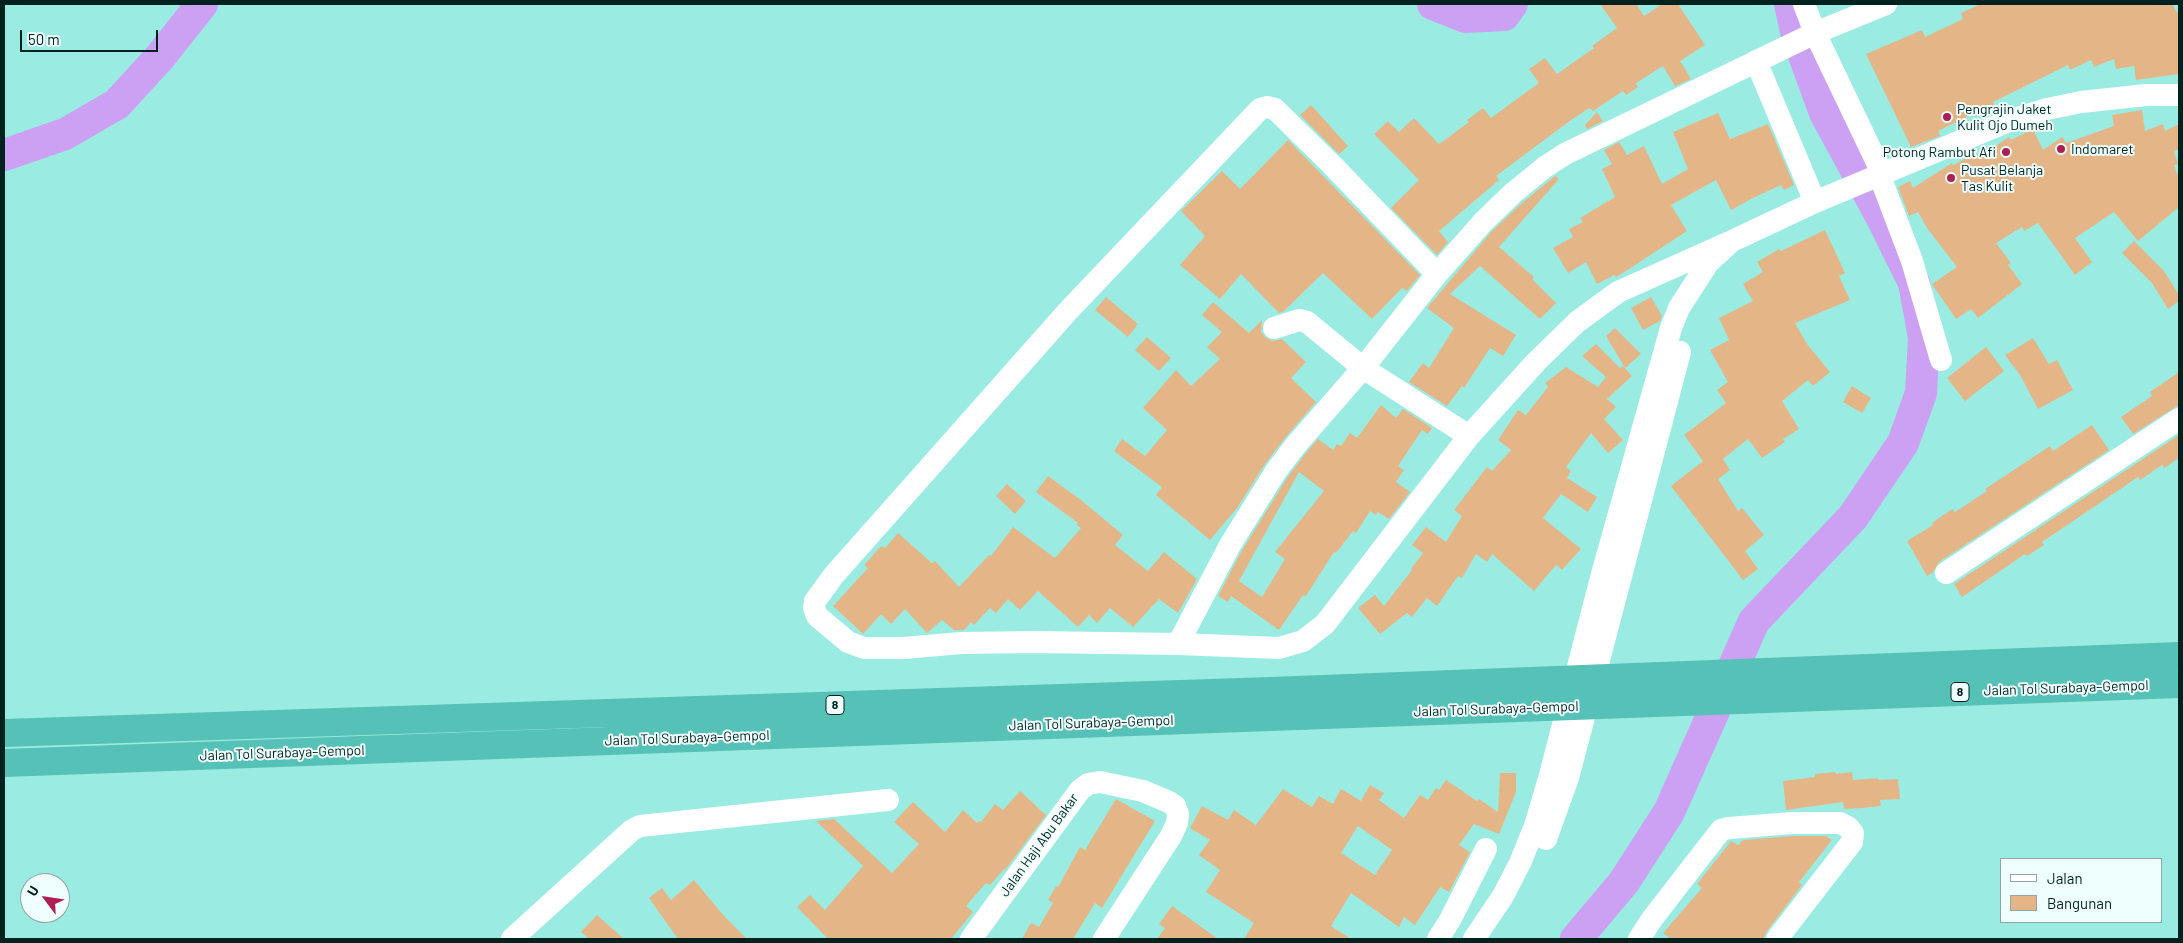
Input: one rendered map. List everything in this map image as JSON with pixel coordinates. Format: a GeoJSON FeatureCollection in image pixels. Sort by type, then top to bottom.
{"type":"FeatureCollection","features":[{"type":"Feature","properties":{"kind":"highway","name":"Jalan Tol Surabaya–Gempol"},"geometry":{"type":"LineString","coordinates":[[4,733],[1261,691],[2179,656]]}},
{"type":"Feature","properties":{"kind":"highway","name":"Jalan Tol Surabaya–Gempol"},"geometry":{"type":"LineString","coordinates":[[4,763],[2179,684]]}},
{"type":"Feature","properties":{"kind":"street"},"geometry":{"type":"LineString","coordinates":[[1804,4],[1812,35],[1876,175],[1912,261],[1941,360]]}},
{"type":"Feature","properties":{"kind":"street"},"geometry":{"type":"LineString","coordinates":[[1178,644],[1230,545],[1276,471],[1295,446],[1368,371],[1437,274],[1483,222],[1552,162],[1761,59],[1886,4]]}},
{"type":"Feature","properties":{"kind":"street"},"geometry":{"type":"LineString","coordinates":[[1761,59],[1817,201]]}},
{"type":"Feature","properties":{"kind":"street"},"geometry":{"type":"LineString","coordinates":[[1437,274],[1334,166],[1275,110],[1267,107],[1260,109],[1068,311],[834,575],[817,596],[814,604],[817,616],[848,642],[864,648],[1029,642],[1178,644],[1279,648],[1295,644],[1311,637],[1325,624],[1469,436],[1536,362],[1577,322],[1634,284],[1732,242],[1876,175],[2011,120],[2047,109],[2081,102],[2146,95],[2179,95]]}},
{"type":"Feature","properties":{"kind":"street"},"geometry":{"type":"LineString","coordinates":[[1491,939],[1509,916],[1535,869],[1568,778],[1664,379],[1678,308],[1708,263],[1732,242]]}},
{"type":"Feature","properties":{"kind":"street"},"geometry":{"type":"LineString","coordinates":[[1274,328],[1299,320],[1307,322],[1368,371],[1469,436]]}},
{"type":"Feature","properties":{"kind":"street"},"geometry":{"type":"LineString","coordinates":[[1474,939],[1504,896],[1535,826],[1602,574],[1664,379]]}},
{"type":"Feature","properties":{"kind":"street"},"geometry":{"type":"LineString","coordinates":[[1946,573],[2179,419]]}},
{"type":"Feature","properties":{"kind":"street","name":"Jalan Haji Abu Bakar"},"geometry":{"type":"LineString","coordinates":[[971,939],[1080,790],[1088,784],[1100,782],[1143,791],[1169,802],[1175,806],[1178,814],[1177,823],[1171,836],[1104,939]]}},
{"type":"Feature","properties":{"kind":"street"},"geometry":{"type":"LineString","coordinates":[[512,939],[632,830],[640,826],[888,800]]}},
{"type":"Feature","properties":{"kind":"street"},"geometry":{"type":"LineString","coordinates":[[1630,938],[1652,919],[1717,834],[1723,830],[1792,823],[1840,824],[1848,827],[1852,833],[1852,842],[1777,939]]}},
{"type":"Feature","properties":{"kind":"street"},"geometry":{"type":"LineString","coordinates":[[1438,939],[1450,920],[1486,849]]}},
{"type":"Feature","properties":{"kind":"building"},"geometry":{"type":"Polygon","coordinates":[[[1600,4],[1636,4],[1644,16],[1662,4],[1678,4],[1705,45],[1680,61],[1691,79],[1675,86],[1663,66],[1636,83],[1638,87],[1626,95],[1623,91],[1593,111],[1589,108],[1567,123],[1496,176],[1499,180],[1439,231],[1448,242],[1437,255],[1391,208],[1419,180],[1374,134],[1388,121],[1399,132],[1414,118],[1439,144],[1469,122],[1467,120],[1483,108],[1491,118],[1539,83],[1529,69],[1545,58],[1557,74],[1594,48],[1592,46],[1617,28],[1600,4]]]}},
{"type":"Feature","properties":{"kind":"building"},"geometry":{"type":"Polygon","coordinates":[[[1981,4],[2172,4],[2179,15],[2179,74],[2136,80],[2134,66],[2116,69],[2114,59],[2094,67],[2091,60],[2070,70],[2068,65],[1993,102],[1996,108],[1975,117],[1973,114],[1938,131],[1940,136],[1911,147],[1866,54],[1922,30],[1925,37],[1963,19],[1961,13],[1981,4]]]}},
{"type":"Feature","properties":{"kind":"building"},"geometry":{"type":"Polygon","coordinates":[[[1311,105],[1348,146],[1339,154],[1300,115],[1311,105]]]}},
{"type":"Feature","properties":{"kind":"building"},"geometry":{"type":"Polygon","coordinates":[[[2142,110],[2145,131],[2163,124],[2165,131],[2179,124],[2179,149],[2174,152],[2178,164],[2174,165],[2179,179],[2179,207],[2138,241],[2114,212],[2075,238],[2092,262],[2075,275],[2038,223],[2024,231],[2022,227],[1996,243],[2011,263],[2008,265],[2022,284],[1978,318],[1971,309],[1956,319],[1932,284],[1957,267],[1927,228],[1918,212],[1909,216],[1898,187],[1910,181],[1913,188],[1952,163],[1953,165],[1973,155],[1974,157],[1989,146],[1991,149],[2009,137],[2011,140],[2033,129],[2043,150],[2062,137],[2066,143],[2114,126],[2112,115],[2142,110]]]}},
{"type":"Feature","properties":{"kind":"building"},"geometry":{"type":"Polygon","coordinates":[[[1597,112],[1603,121],[1587,129],[1585,125],[1597,112]]]}},
{"type":"Feature","properties":{"kind":"building"},"geometry":{"type":"Polygon","coordinates":[[[1718,113],[1730,139],[1768,124],[1794,185],[1784,190],[1781,185],[1731,210],[1716,180],[1671,205],[1687,231],[1629,269],[1616,277],[1614,275],[1597,284],[1586,262],[1568,273],[1553,248],[1573,237],[1569,229],[1583,222],[1580,218],[1615,197],[1602,169],[1612,164],[1604,150],[1619,142],[1627,155],[1644,146],[1662,184],[1688,169],[1673,132],[1718,113]]]}},
{"type":"Feature","properties":{"kind":"building"},"geometry":{"type":"Polygon","coordinates":[[[1288,140],[1420,275],[1407,291],[1402,288],[1372,319],[1323,273],[1284,311],[1279,313],[1241,274],[1220,299],[1180,265],[1205,236],[1181,211],[1222,171],[1240,189],[1288,140]]]}},
{"type":"Feature","properties":{"kind":"building"},"geometry":{"type":"Polygon","coordinates":[[[1555,176],[1559,179],[1499,247],[1534,277],[1532,279],[1556,303],[1540,319],[1480,266],[1450,294],[1516,335],[1503,356],[1490,348],[1464,388],[1462,386],[1447,406],[1409,382],[1423,363],[1429,368],[1454,328],[1427,308],[1492,231],[1555,176]]]}},
{"type":"Feature","properties":{"kind":"building"},"geometry":{"type":"Polygon","coordinates":[[[1825,230],[1845,273],[1839,276],[1850,300],[1795,323],[1807,344],[1830,372],[1813,386],[1808,380],[1782,401],[1799,429],[1783,439],[1785,442],[1762,458],[1748,439],[1723,459],[1730,470],[1718,479],[1738,511],[1742,508],[1764,535],[1745,551],[1758,569],[1743,580],[1671,486],[1703,461],[1684,435],[1726,403],[1717,390],[1728,382],[1710,350],[1729,340],[1719,318],[1753,301],[1743,284],[1763,272],[1757,262],[1779,249],[1781,251],[1825,230]]]}},
{"type":"Feature","properties":{"kind":"building"},"geometry":{"type":"Polygon","coordinates":[[[2134,241],[2164,271],[2179,295],[2179,301],[2168,309],[2152,283],[2122,253],[2134,241]]]}},
{"type":"Feature","properties":{"kind":"building"},"geometry":{"type":"Polygon","coordinates":[[[1106,297],[1138,324],[1128,337],[1095,310],[1106,297]]]}},
{"type":"Feature","properties":{"kind":"building"},"geometry":{"type":"Polygon","coordinates":[[[1651,297],[1662,316],[1660,321],[1643,330],[1631,308],[1651,297]]]}},
{"type":"Feature","properties":{"kind":"building"},"geometry":{"type":"Polygon","coordinates":[[[1213,302],[1249,333],[1262,320],[1261,332],[1265,337],[1272,341],[1282,339],[1306,362],[1291,378],[1316,402],[1265,464],[1237,508],[1210,540],[1156,495],[1162,487],[1114,451],[1122,439],[1145,456],[1167,430],[1143,408],[1176,370],[1191,386],[1220,359],[1207,347],[1222,332],[1202,315],[1213,302]]]}},
{"type":"Feature","properties":{"kind":"building"},"geometry":{"type":"Polygon","coordinates":[[[1615,328],[1641,354],[1625,368],[1606,336],[1615,328]]]}},
{"type":"Feature","properties":{"kind":"building"},"geometry":{"type":"Polygon","coordinates":[[[1147,337],[1171,358],[1159,371],[1135,350],[1147,337]]]}},
{"type":"Feature","properties":{"kind":"building"},"geometry":{"type":"Polygon","coordinates":[[[2033,338],[2049,364],[2057,360],[2073,390],[2038,409],[2020,375],[2005,355],[2033,338]]]}},
{"type":"Feature","properties":{"kind":"building"},"geometry":{"type":"Polygon","coordinates":[[[1596,344],[1620,368],[1623,366],[1632,376],[1607,399],[1616,407],[1604,419],[1623,440],[1608,453],[1591,433],[1566,467],[1571,471],[1567,478],[1597,497],[1588,512],[1561,494],[1543,518],[1581,549],[1562,570],[1556,565],[1534,591],[1492,554],[1487,562],[1476,554],[1462,578],[1458,576],[1437,606],[1427,598],[1412,617],[1407,613],[1380,634],[1358,608],[1375,595],[1384,606],[1423,553],[1412,545],[1426,527],[1446,542],[1462,516],[1454,510],[1487,467],[1492,471],[1511,450],[1498,440],[1518,410],[1526,415],[1548,387],[1545,383],[1566,367],[1598,387],[1606,377],[1582,356],[1596,344]]]}},
{"type":"Feature","properties":{"kind":"building"},"geometry":{"type":"Polygon","coordinates":[[[1986,347],[2004,371],[1965,401],[1947,378],[1986,347]]]}},
{"type":"Feature","properties":{"kind":"building"},"geometry":{"type":"Polygon","coordinates":[[[2179,372],[2179,405],[2133,434],[2121,417],[2152,396],[2150,392],[2179,372]]]}},
{"type":"Feature","properties":{"kind":"building"},"geometry":{"type":"Polygon","coordinates":[[[1852,386],[1871,398],[1862,413],[1843,402],[1852,386]]]}},
{"type":"Feature","properties":{"kind":"building"},"geometry":{"type":"Polygon","coordinates":[[[1381,405],[1396,418],[1403,409],[1432,428],[1428,434],[1422,430],[1398,466],[1404,470],[1396,482],[1410,492],[1389,519],[1378,512],[1376,515],[1370,511],[1356,533],[1353,531],[1336,553],[1334,552],[1306,596],[1303,595],[1279,630],[1231,596],[1228,602],[1218,596],[1241,552],[1287,478],[1318,439],[1333,450],[1337,444],[1341,446],[1350,433],[1357,438],[1381,405]],[[1299,472],[1239,581],[1262,597],[1285,559],[1275,552],[1324,491],[1299,472]]]}},
{"type":"Feature","properties":{"kind":"building"},"geometry":{"type":"Polygon","coordinates":[[[2092,425],[2109,450],[1939,562],[1933,572],[1927,576],[1907,541],[1933,525],[1932,523],[1952,509],[1955,512],[1987,491],[1985,489],[2050,446],[2053,451],[2092,425]]]}},
{"type":"Feature","properties":{"kind":"building"},"geometry":{"type":"Polygon","coordinates":[[[2179,435],[2179,458],[2164,468],[2162,465],[2140,480],[2138,477],[2042,542],[2044,545],[2027,556],[2025,554],[1962,597],[1954,584],[2179,435]]]}},
{"type":"Feature","properties":{"kind":"building"},"geometry":{"type":"Polygon","coordinates":[[[1048,476],[1081,500],[1123,535],[1115,545],[1148,571],[1164,552],[1197,579],[1178,613],[1159,599],[1133,627],[1110,608],[1097,623],[1089,615],[1078,627],[1038,591],[1020,610],[1008,599],[996,613],[990,608],[974,625],[971,622],[964,630],[954,630],[942,620],[927,633],[905,609],[891,624],[881,614],[863,634],[833,606],[868,568],[864,565],[881,546],[885,548],[898,533],[932,563],[935,561],[959,587],[989,555],[991,556],[1013,527],[1055,558],[1081,528],[1077,525],[1078,523],[1036,492],[1048,476]]]}},
{"type":"Feature","properties":{"kind":"building"},"geometry":{"type":"Polygon","coordinates":[[[1007,484],[1026,501],[1015,514],[996,496],[1007,484]]]}},
{"type":"Feature","properties":{"kind":"building"},"geometry":{"type":"Polygon","coordinates":[[[1835,772],[1836,774],[1852,772],[1853,780],[1898,779],[1900,799],[1880,800],[1881,806],[1862,808],[1844,809],[1843,802],[1786,810],[1783,781],[1815,777],[1815,774],[1835,772]]]}},
{"type":"Feature","properties":{"kind":"building"},"geometry":{"type":"Polygon","coordinates":[[[1500,773],[1516,773],[1516,792],[1499,834],[1474,824],[1459,845],[1470,852],[1449,892],[1440,887],[1415,925],[1404,917],[1399,927],[1351,893],[1331,926],[1351,939],[1244,939],[1254,923],[1206,892],[1220,870],[1199,855],[1210,840],[1190,828],[1202,806],[1228,820],[1234,810],[1256,825],[1283,789],[1312,807],[1319,796],[1333,804],[1341,789],[1361,801],[1370,785],[1384,793],[1379,800],[1404,818],[1420,795],[1428,800],[1436,788],[1439,790],[1446,780],[1477,801],[1479,799],[1498,812],[1500,773]],[[1358,826],[1341,853],[1375,875],[1392,850],[1358,826]]]}},
{"type":"Feature","properties":{"kind":"building"},"geometry":{"type":"Polygon","coordinates":[[[1020,791],[1046,815],[1005,870],[990,885],[986,883],[966,906],[973,912],[951,939],[828,939],[797,907],[810,895],[825,910],[863,866],[816,821],[834,819],[892,873],[919,844],[894,822],[913,802],[945,832],[963,810],[977,823],[981,822],[995,804],[1003,810],[1020,791]]]}},
{"type":"Feature","properties":{"kind":"building"},"geometry":{"type":"Polygon","coordinates":[[[1116,799],[1155,821],[1102,908],[1095,903],[1073,939],[1022,939],[1031,923],[1039,927],[1053,903],[1048,900],[1056,886],[1058,887],[1080,847],[1085,850],[1116,799]]]}},
{"type":"Feature","properties":{"kind":"building"},"geometry":{"type":"Polygon","coordinates":[[[1793,836],[1826,836],[1832,840],[1799,882],[1802,885],[1763,939],[1671,939],[1663,933],[1702,888],[1697,884],[1731,841],[1738,845],[1743,840],[1793,836]]]}},
{"type":"Feature","properties":{"kind":"building"},"geometry":{"type":"Polygon","coordinates":[[[694,880],[724,916],[747,939],[678,939],[649,898],[662,888],[671,900],[694,880]]]}},
{"type":"Feature","properties":{"kind":"building"},"geometry":{"type":"Polygon","coordinates":[[[1172,906],[1218,939],[1157,939],[1165,928],[1159,924],[1172,906]]]}},
{"type":"Feature","properties":{"kind":"building"},"geometry":{"type":"Polygon","coordinates":[[[597,915],[624,939],[589,939],[581,932],[597,915]]]}},
{"type":"Feature","properties":{"kind":"waterway"},"geometry":{"type":"LineString","coordinates":[[4,155],[65,134],[117,104],[160,57],[202,4]]}},
{"type":"Feature","properties":{"kind":"waterway"},"geometry":{"type":"LineString","coordinates":[[1433,4],[1466,17],[1504,15],[1512,4]]}},
{"type":"Feature","properties":{"kind":"waterway"},"geometry":{"type":"LineString","coordinates":[[1576,939],[1624,882],[1669,812],[1754,621],[1853,517],[1903,443],[1921,393],[1924,338],[1914,283],[1884,222],[1825,113],[1797,36],[1790,4]]}},
{"type":"Feature","properties":{"kind":"place","name":"Pengrajin Jaket Kulit Ojo Dumeh"},"geometry":{"type":"Point","coordinates":[1947,117]}},
{"type":"Feature","properties":{"kind":"place","name":"Indomaret"},"geometry":{"type":"Point","coordinates":[2061,149]}},
{"type":"Feature","properties":{"kind":"place","name":"Potong Rambut Afi"},"geometry":{"type":"Point","coordinates":[2006,152]}},
{"type":"Feature","properties":{"kind":"place","name":"Pusat Belanja Tas Kulit"},"geometry":{"type":"Point","coordinates":[1951,178]}}]}
